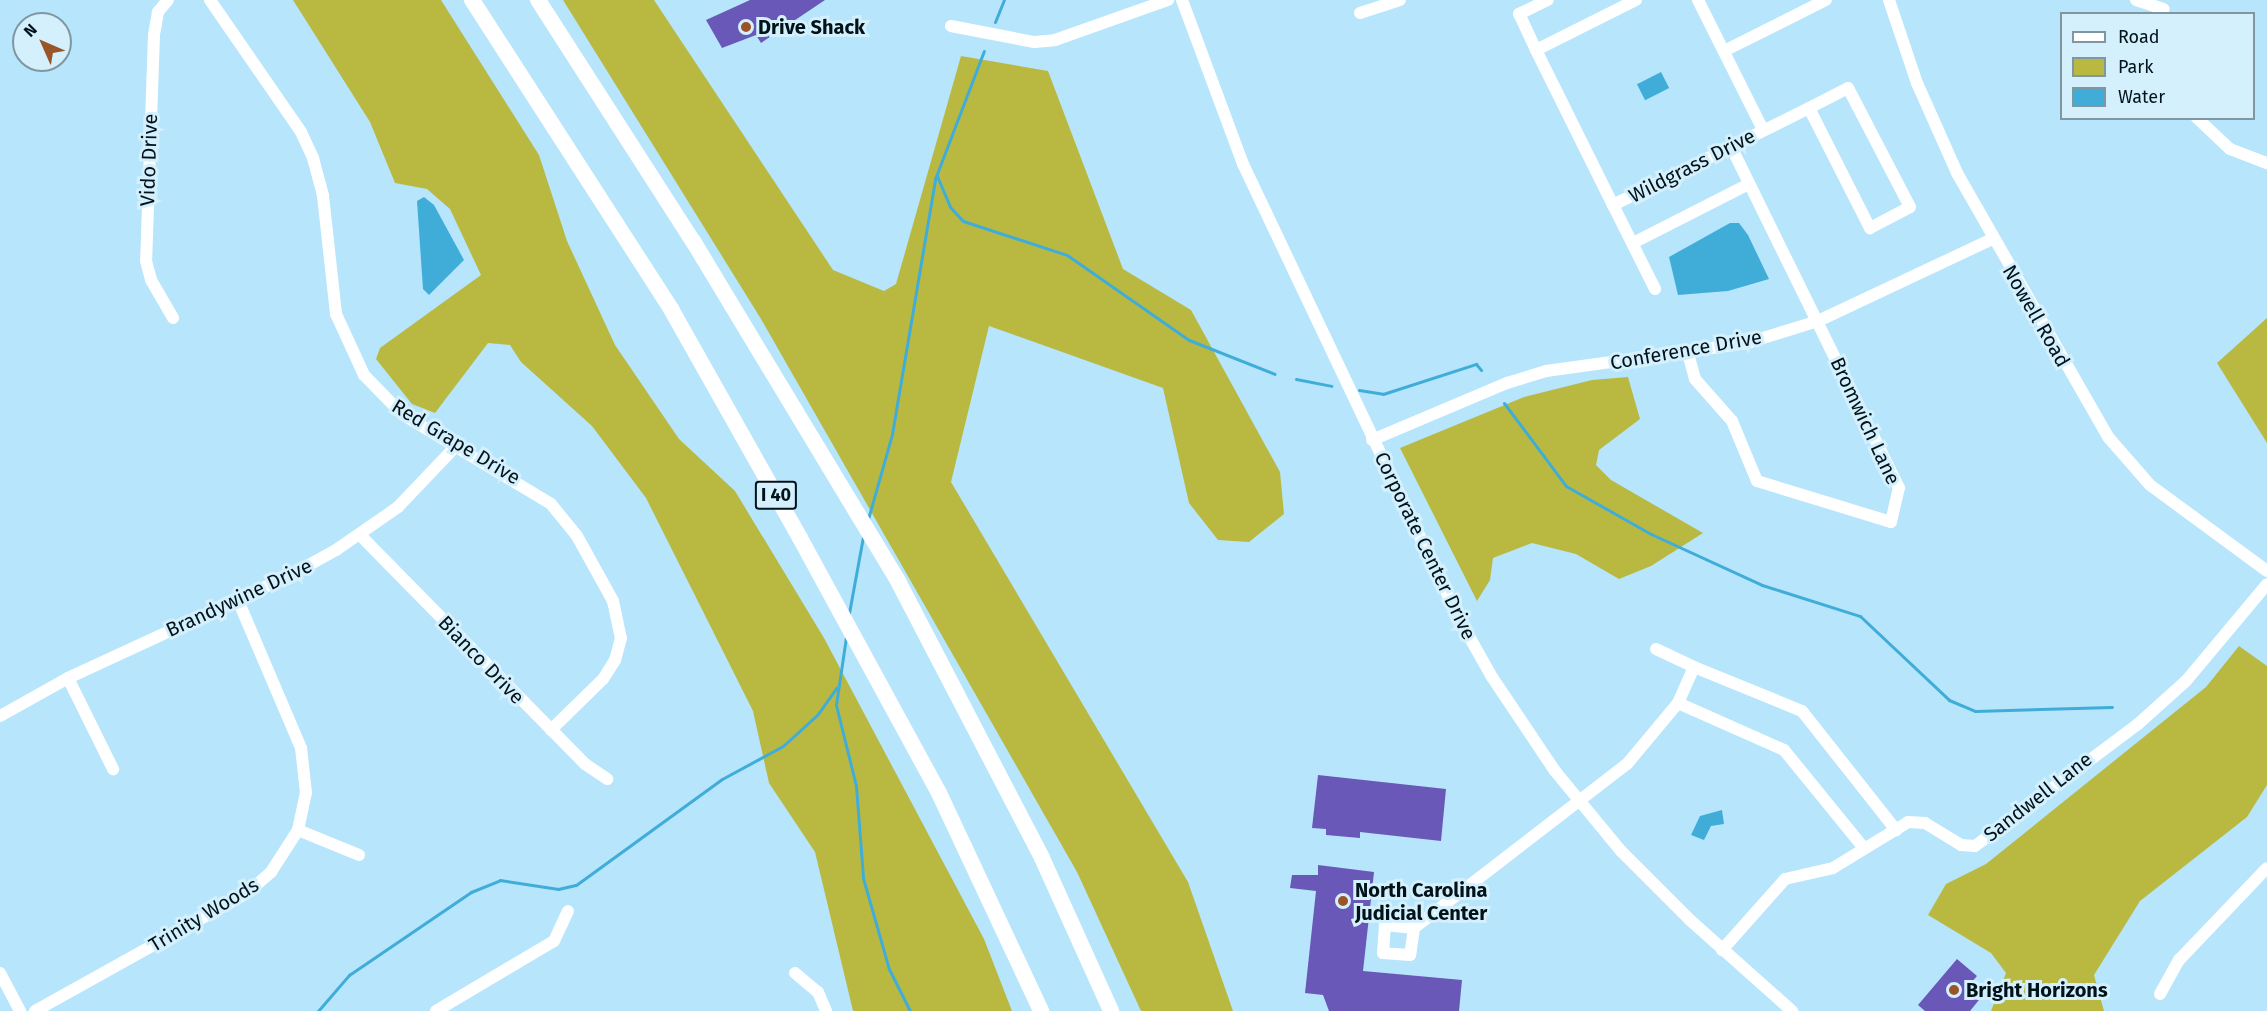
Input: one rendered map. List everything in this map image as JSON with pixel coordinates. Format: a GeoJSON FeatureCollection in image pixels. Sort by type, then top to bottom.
{"type":"FeatureCollection","features":[{"type":"Feature","properties":{"kind":"highway","name":"I 40"},"geometry":{"type":"LineString","coordinates":[[472,0],[671,309],[782,506],[939,793],[1041,1011]]}},
{"type":"Feature","properties":{"kind":"highway"},"geometry":{"type":"LineString","coordinates":[[538,0],[693,241],[899,583],[1042,858],[1111,1011]]}},
{"type":"Feature","properties":{"kind":"street","name":"Vido Drive"},"geometry":{"type":"LineString","coordinates":[[168,0],[158,12],[154,35],[146,261],[151,280],[173,318]]}},
{"type":"Feature","properties":{"kind":"street","name":"Red Grape Drive"},"geometry":{"type":"LineString","coordinates":[[210,0],[301,132],[313,158],[323,196],[336,314],[356,362],[389,403],[456,446],[531,488],[560,512],[618,613],[621,638],[615,660],[603,680],[550,730]]}},
{"type":"Feature","properties":{"kind":"street"},"geometry":{"type":"LineString","coordinates":[[951,26],[1034,42],[1055,40],[1168,0]]}},
{"type":"Feature","properties":{"kind":"street","name":"Corporate Center Drive"},"geometry":{"type":"LineString","coordinates":[[1182,0],[1244,164],[1372,440],[1477,651],[1516,715],[1577,799],[1648,879],[1722,950],[1792,1011]]}},
{"type":"Feature","properties":{"kind":"street"},"geometry":{"type":"LineString","coordinates":[[1360,13],[1400,0]]}},
{"type":"Feature","properties":{"kind":"street","name":"Wildgrass Drive"},"geometry":{"type":"LineString","coordinates":[[1548,0],[1519,14],[1613,205],[1732,148],[1763,130],[1848,88],[1910,207],[1869,228],[1809,108]]}},
{"type":"Feature","properties":{"kind":"street"},"geometry":{"type":"LineString","coordinates":[[1536,50],[1621,3],[1636,0]]}},
{"type":"Feature","properties":{"kind":"street"},"geometry":{"type":"LineString","coordinates":[[1698,0],[1763,130]]}},
{"type":"Feature","properties":{"kind":"street","name":"Nowell Road"},"geometry":{"type":"LineString","coordinates":[[1888,0],[1936,129],[1992,239],[2116,449],[2167,499],[2267,571]]}},
{"type":"Feature","properties":{"kind":"street"},"geometry":{"type":"LineString","coordinates":[[2136,0],[2165,8]]}},
{"type":"Feature","properties":{"kind":"street"},"geometry":{"type":"LineString","coordinates":[[1724,51],[1826,1]]}},
{"type":"Feature","properties":{"kind":"street"},"geometry":{"type":"LineString","coordinates":[[2199,120],[2230,149],[2267,164]]}},
{"type":"Feature","properties":{"kind":"street"},"geometry":{"type":"LineString","coordinates":[[1732,148],[1818,321]]}},
{"type":"Feature","properties":{"kind":"street"},"geometry":{"type":"LineString","coordinates":[[1633,243],[1749,184]]}},
{"type":"Feature","properties":{"kind":"street"},"geometry":{"type":"LineString","coordinates":[[1613,205],[1655,289]]}},
{"type":"Feature","properties":{"kind":"street","name":"Conference Drive"},"geometry":{"type":"LineString","coordinates":[[1372,440],[1507,383],[1546,371],[1747,343],[1818,321],[1992,239]]}},
{"type":"Feature","properties":{"kind":"street","name":"Bromwich Lane"},"geometry":{"type":"LineString","coordinates":[[1688,352],[1695,379],[1732,421],[1757,481],[1891,522],[1899,488],[1818,321]]}},
{"type":"Feature","properties":{"kind":"street","name":"Brandywine Drive"},"geometry":{"type":"LineString","coordinates":[[0,716],[68,678],[238,600],[360,535],[421,486],[456,446]]}},
{"type":"Feature","properties":{"kind":"street","name":"Bianco Drive"},"geometry":{"type":"LineString","coordinates":[[360,535],[550,730],[607,779]]}},
{"type":"Feature","properties":{"kind":"street","name":"Sandwell Lane"},"geometry":{"type":"LineString","coordinates":[[1722,950],[1785,879],[1833,868],[1908,822],[1924,823],[1961,845],[1975,846],[2178,688],[2267,584]]}},
{"type":"Feature","properties":{"kind":"street","name":"Trinity Woods"},"geometry":{"type":"LineString","coordinates":[[35,1011],[247,893],[271,872],[298,830],[306,793],[301,748],[238,600]]}},
{"type":"Feature","properties":{"kind":"street"},"geometry":{"type":"LineString","coordinates":[[1656,649],[1694,668],[1803,711],[1896,830]]}},
{"type":"Feature","properties":{"kind":"street"},"geometry":{"type":"LineString","coordinates":[[1414,928],[1577,799],[1627,764],[1678,703],[1694,668]]}},
{"type":"Feature","properties":{"kind":"street"},"geometry":{"type":"LineString","coordinates":[[68,678],[113,769]]}},
{"type":"Feature","properties":{"kind":"street"},"geometry":{"type":"LineString","coordinates":[[1678,703],[1784,750],[1864,848]]}},
{"type":"Feature","properties":{"kind":"street"},"geometry":{"type":"LineString","coordinates":[[298,830],[359,855]]}},
{"type":"Feature","properties":{"kind":"street"},"geometry":{"type":"LineString","coordinates":[[2160,994],[2179,960],[2267,868]]}},
{"type":"Feature","properties":{"kind":"street"},"geometry":{"type":"LineString","coordinates":[[436,1011],[554,941],[568,911]]}},
{"type":"Feature","properties":{"kind":"street"},"geometry":{"type":"LineString","coordinates":[[0,973],[20,1011]]}},
{"type":"Feature","properties":{"kind":"street"},"geometry":{"type":"LineString","coordinates":[[795,973],[818,992],[826,1011]]}},
{"type":"Feature","properties":{"kind":"green space"},"geometry":{"type":"Polygon","coordinates":[[[293,0],[441,0],[539,155],[567,241],[615,345],[679,439],[735,491],[824,638],[984,939],[1012,1011],[853,1011],[815,852],[769,783],[753,711],[646,498],[592,426],[521,362],[510,345],[488,343],[435,413],[412,404],[376,359],[380,348],[481,275],[450,209],[427,189],[395,183],[370,122],[293,0]]]}},
{"type":"Feature","properties":{"kind":"green space"},"geometry":{"type":"Polygon","coordinates":[[[563,0],[654,0],[833,270],[884,291],[896,284],[961,56],[1048,71],[1123,269],[1191,310],[1280,472],[1284,514],[1249,542],[1218,540],[1189,503],[1163,388],[989,326],[951,482],[1188,882],[1233,1011],[1141,1011],[1077,872],[761,319],[563,0]]]}},
{"type":"Feature","properties":{"kind":"green space"},"geometry":{"type":"Polygon","coordinates":[[[2267,318],[2267,443],[2217,363],[2267,318]]]}},
{"type":"Feature","properties":{"kind":"green space"},"geometry":{"type":"Polygon","coordinates":[[[1628,377],[1640,419],[1599,450],[1596,465],[1611,480],[1703,533],[1651,566],[1619,579],[1576,554],[1532,543],[1493,558],[1490,580],[1477,601],[1400,448],[1524,397],[1592,380],[1628,377]]]}},
{"type":"Feature","properties":{"kind":"green space"},"geometry":{"type":"Polygon","coordinates":[[[2239,646],[2267,666],[2267,785],[2247,817],[2140,901],[2094,975],[2104,1011],[1991,1011],[2006,973],[1991,953],[1928,915],[1946,884],[1986,864],[2206,687],[2239,646]]]}},
{"type":"Feature","properties":{"kind":"water"},"geometry":{"type":"Polygon","coordinates":[[[1661,72],[1669,88],[1645,100],[1637,84],[1661,72]]]}},
{"type":"Feature","properties":{"kind":"water"},"geometry":{"type":"Polygon","coordinates":[[[424,197],[434,205],[464,260],[429,295],[423,289],[417,201],[424,197]]]}},
{"type":"Feature","properties":{"kind":"water"},"geometry":{"type":"Polygon","coordinates":[[[1730,223],[1739,223],[1748,235],[1769,279],[1728,291],[1678,295],[1669,257],[1730,223]]]}},
{"type":"Feature","properties":{"kind":"water"},"geometry":{"type":"Polygon","coordinates":[[[1722,810],[1724,824],[1711,826],[1704,840],[1691,835],[1700,816],[1722,810]]]}},
{"type":"Feature","properties":{"kind":"building","name":"Drive Shack"},"geometry":{"type":"Polygon","coordinates":[[[750,0],[825,0],[761,43],[756,35],[722,48],[706,20],[750,0]]]}},
{"type":"Feature","properties":{"kind":"building"},"geometry":{"type":"Polygon","coordinates":[[[1318,775],[1446,789],[1441,841],[1360,832],[1360,838],[1326,835],[1326,829],[1312,828],[1318,775]]]}},
{"type":"Feature","properties":{"kind":"building","name":"North Carolina Judicial Center"},"geometry":{"type":"Polygon","coordinates":[[[1318,865],[1374,872],[1363,971],[1462,980],[1459,1011],[1329,1011],[1323,995],[1305,993],[1316,891],[1290,888],[1292,875],[1318,875],[1318,865]]]}},
{"type":"Feature","properties":{"kind":"building","name":"Bright Horizons"},"geometry":{"type":"Polygon","coordinates":[[[1957,959],[1977,976],[1970,984],[1983,995],[1970,1011],[1925,1011],[1918,1005],[1957,959]]]}},
{"type":"Feature","properties":{"kind":"waterway"},"geometry":{"type":"LineString","coordinates":[[995,22],[1004,0]]}},
{"type":"Feature","properties":{"kind":"waterway"},"geometry":{"type":"LineString","coordinates":[[868,519],[892,434],[935,179],[984,51]]}},
{"type":"Feature","properties":{"kind":"waterway"},"geometry":{"type":"LineString","coordinates":[[937,176],[950,207],[963,221],[1067,255],[1189,340],[1275,374]]}},
{"type":"Feature","properties":{"kind":"waterway"},"geometry":{"type":"LineString","coordinates":[[1359,390],[1383,394],[1476,364],[1481,370]]}},
{"type":"Feature","properties":{"kind":"waterway"},"geometry":{"type":"LineString","coordinates":[[1296,379],[1331,386]]}},
{"type":"Feature","properties":{"kind":"waterway"},"geometry":{"type":"LineString","coordinates":[[1504,403],[1566,486],[1651,534],[1762,585],[1860,616],[1949,700],[1975,711],[2112,707]]}},
{"type":"Feature","properties":{"kind":"waterway"},"geometry":{"type":"LineString","coordinates":[[849,613],[863,537]]}},
{"type":"Feature","properties":{"kind":"waterway"},"geometry":{"type":"LineString","coordinates":[[846,637],[836,705],[856,786],[863,878],[889,969],[910,1011]]}},
{"type":"Feature","properties":{"kind":"waterway"},"geometry":{"type":"LineString","coordinates":[[318,1011],[349,975],[471,892],[500,880],[558,889],[576,885],[722,779],[783,746],[818,714],[836,688]]}},
{"type":"Feature","properties":{"kind":"place","name":"Drive Shack"},"geometry":{"type":"Point","coordinates":[746,27]}},
{"type":"Feature","properties":{"kind":"place","name":"North Carolina Judicial Center"},"geometry":{"type":"Point","coordinates":[1343,901]}},
{"type":"Feature","properties":{"kind":"place","name":"Bright Horizons"},"geometry":{"type":"Point","coordinates":[1954,990]}}]}
